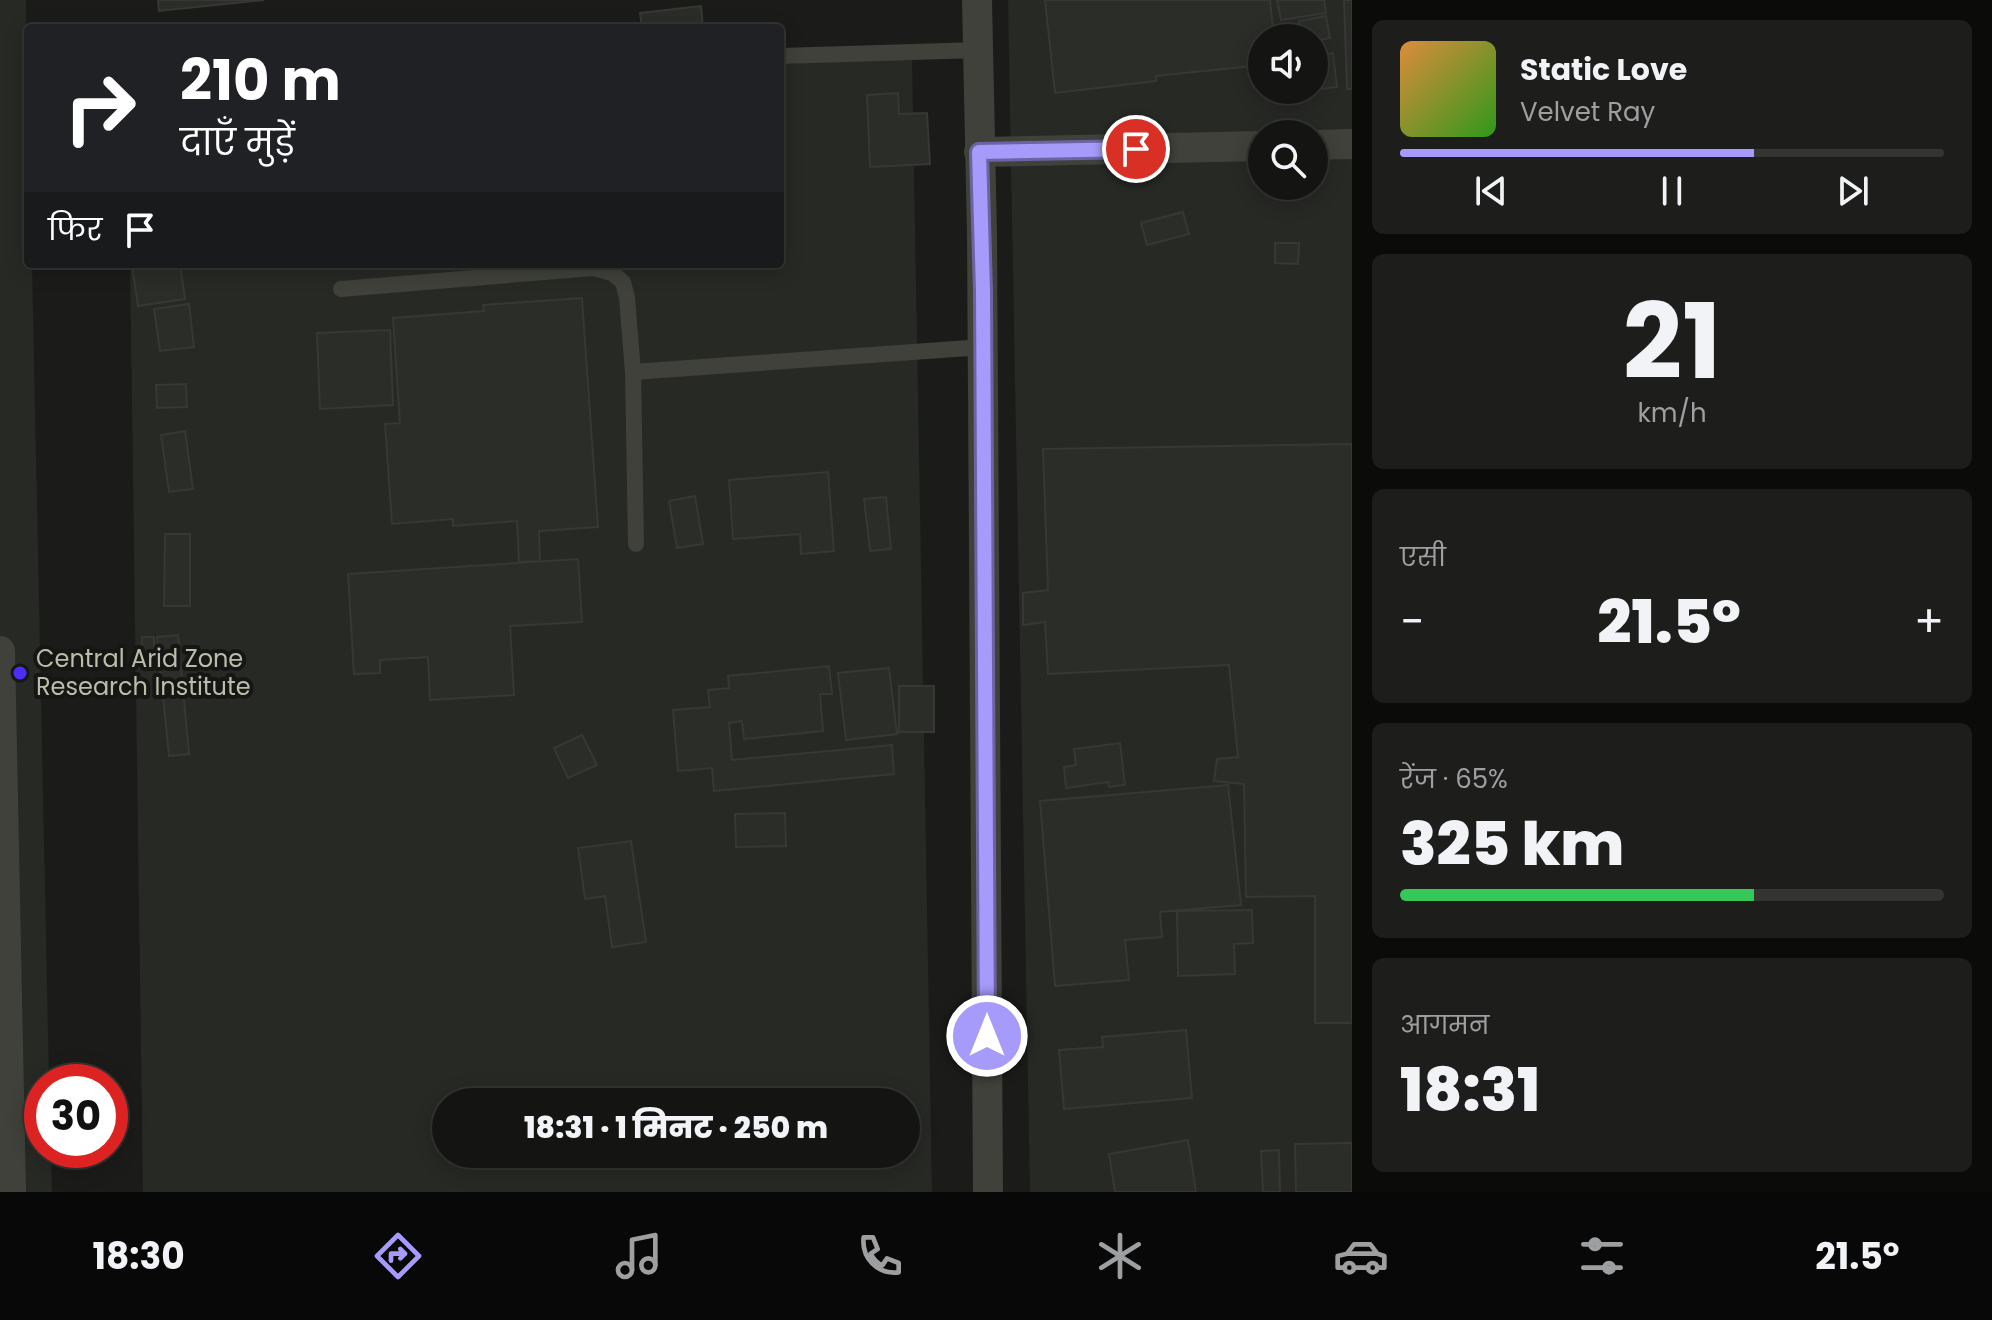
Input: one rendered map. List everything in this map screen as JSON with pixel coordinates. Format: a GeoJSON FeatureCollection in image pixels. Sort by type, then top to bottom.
{"type":"FeatureCollection","features":[{"type":"Feature","properties":{"kind":"street"},"geometry":{"type":"LineString","coordinates":[[977,0],[983,347],[988,1192]]}},
{"type":"Feature","properties":{"kind":"street"},"geometry":{"type":"LineString","coordinates":[[1328,145],[1352,144]]}},
{"type":"Feature","properties":{"kind":"street"},"geometry":{"type":"LineString","coordinates":[[979,152],[1248,146]]}},
{"type":"Feature","properties":{"kind":"street"},"geometry":{"type":"LineString","coordinates":[[0,651],[11,1192]]}},
{"type":"Feature","properties":{"kind":"lane"},"geometry":{"type":"LineString","coordinates":[[784,56],[978,50]]}},
{"type":"Feature","properties":{"kind":"lane"},"geometry":{"type":"LineString","coordinates":[[341,289],[593,268],[612,273],[623,282],[633,372],[636,544]]}},
{"type":"Feature","properties":{"kind":"lane"},"geometry":{"type":"LineString","coordinates":[[633,372],[983,347]]}},
{"type":"Feature","properties":{"kind":"shaded area","name":"Central Arid Zone Research Institute"},"geometry":{"type":"Polygon","coordinates":[[[0,0],[26,0],[24,268],[32,268],[49,1064],[24,1064],[24,1168],[51,1168],[52,1192],[0,1192],[0,0]]]}},
{"type":"Feature","properties":{"kind":"shaded area"},"geometry":{"type":"Polygon","coordinates":[[[1008,0],[1352,0],[1352,1192],[1030,1192],[1008,0]]]}},
{"type":"Feature","properties":{"kind":"shaded area"},"geometry":{"type":"Polygon","coordinates":[[[912,58],[932,1192],[143,1192],[130,268],[784,268],[784,64],[912,58]]]}},
{"type":"Feature","properties":{"kind":"building"},"geometry":{"type":"Polygon","coordinates":[[[158,0],[264,0],[159,11],[158,0]]]}},
{"type":"Feature","properties":{"kind":"building"},"geometry":{"type":"Polygon","coordinates":[[[1045,0],[1270,0],[1273,24],[1248,24],[1248,66],[1156,76],[1156,81],[1055,93],[1045,0]]]}},
{"type":"Feature","properties":{"kind":"building"},"geometry":{"type":"Polygon","coordinates":[[[1277,0],[1324,0],[1326,13],[1281,20],[1277,0]]]}},
{"type":"Feature","properties":{"kind":"building"},"geometry":{"type":"Polygon","coordinates":[[[1344,0],[1352,0],[1352,89],[1347,89],[1344,0]]]}},
{"type":"Feature","properties":{"kind":"building"},"geometry":{"type":"Polygon","coordinates":[[[701,6],[703,24],[641,24],[640,13],[701,6]]]}},
{"type":"Feature","properties":{"kind":"building"},"geometry":{"type":"Polygon","coordinates":[[[1326,16],[1327,24],[1300,24],[1299,21],[1326,16]]]}},
{"type":"Feature","properties":{"kind":"building"},"geometry":{"type":"Polygon","coordinates":[[[1333,53],[1337,87],[1328,88],[1328,54],[1333,53]]]}},
{"type":"Feature","properties":{"kind":"building"},"geometry":{"type":"Polygon","coordinates":[[[898,93],[899,114],[927,113],[930,164],[870,167],[867,95],[898,93]]]}},
{"type":"Feature","properties":{"kind":"building"},"geometry":{"type":"Polygon","coordinates":[[[1183,212],[1189,234],[1147,245],[1141,223],[1183,212]]]}},
{"type":"Feature","properties":{"kind":"building"},"geometry":{"type":"Polygon","coordinates":[[[1275,243],[1299,243],[1298,264],[1275,263],[1275,243]]]}},
{"type":"Feature","properties":{"kind":"building"},"geometry":{"type":"Polygon","coordinates":[[[132,268],[181,268],[185,299],[138,306],[132,268]]]}},
{"type":"Feature","properties":{"kind":"building"},"geometry":{"type":"Polygon","coordinates":[[[582,298],[598,527],[539,531],[540,561],[519,562],[517,521],[453,526],[453,519],[392,524],[385,424],[400,423],[393,318],[484,311],[483,305],[582,298]]]}},
{"type":"Feature","properties":{"kind":"building"},"geometry":{"type":"Polygon","coordinates":[[[189,304],[194,347],[160,351],[154,309],[189,304]]]}},
{"type":"Feature","properties":{"kind":"building"},"geometry":{"type":"Polygon","coordinates":[[[390,330],[393,405],[320,409],[317,333],[390,330]]]}},
{"type":"Feature","properties":{"kind":"building"},"geometry":{"type":"Polygon","coordinates":[[[186,384],[187,407],[157,408],[156,385],[186,384]]]}},
{"type":"Feature","properties":{"kind":"building"},"geometry":{"type":"Polygon","coordinates":[[[185,431],[193,489],[169,492],[161,435],[185,431]]]}},
{"type":"Feature","properties":{"kind":"building"},"geometry":{"type":"Polygon","coordinates":[[[1352,444],[1352,1023],[1315,1023],[1315,896],[1246,897],[1244,784],[1214,781],[1217,759],[1238,757],[1229,665],[1048,674],[1045,622],[1023,625],[1023,593],[1048,590],[1043,449],[1352,444]]]}},
{"type":"Feature","properties":{"kind":"building"},"geometry":{"type":"Polygon","coordinates":[[[828,472],[834,551],[801,554],[800,534],[733,539],[729,480],[828,472]]]}},
{"type":"Feature","properties":{"kind":"building"},"geometry":{"type":"Polygon","coordinates":[[[695,496],[703,544],[677,548],[669,501],[695,496]]]}},
{"type":"Feature","properties":{"kind":"building"},"geometry":{"type":"Polygon","coordinates":[[[886,497],[891,549],[870,551],[864,499],[886,497]]]}},
{"type":"Feature","properties":{"kind":"building"},"geometry":{"type":"Polygon","coordinates":[[[165,534],[190,534],[190,606],[164,606],[165,534]]]}},
{"type":"Feature","properties":{"kind":"building"},"geometry":{"type":"Polygon","coordinates":[[[578,559],[582,622],[510,626],[514,695],[430,700],[428,657],[380,660],[380,673],[354,674],[348,574],[578,559]]]}},
{"type":"Feature","properties":{"kind":"building"},"geometry":{"type":"Polygon","coordinates":[[[178,635],[189,754],[169,756],[157,637],[178,635]]]}},
{"type":"Feature","properties":{"kind":"building"},"geometry":{"type":"Polygon","coordinates":[[[142,637],[154,637],[154,667],[141,667],[142,637]]]}},
{"type":"Feature","properties":{"kind":"building"},"geometry":{"type":"Polygon","coordinates":[[[829,666],[832,694],[820,694],[823,731],[744,739],[742,721],[729,723],[732,760],[892,745],[894,774],[714,791],[712,768],[678,771],[673,710],[710,707],[708,690],[729,688],[728,676],[829,666]]]}},
{"type":"Feature","properties":{"kind":"building"},"geometry":{"type":"Polygon","coordinates":[[[889,668],[897,734],[846,740],[838,673],[889,668]]]}},
{"type":"Feature","properties":{"kind":"building"},"geometry":{"type":"Polygon","coordinates":[[[899,686],[934,686],[934,732],[899,732],[899,686]]]}},
{"type":"Feature","properties":{"kind":"building"},"geometry":{"type":"Polygon","coordinates":[[[582,735],[597,765],[568,778],[554,748],[582,735]]]}},
{"type":"Feature","properties":{"kind":"building"},"geometry":{"type":"Polygon","coordinates":[[[1120,743],[1125,785],[1109,787],[1108,782],[1066,788],[1064,767],[1076,765],[1074,749],[1120,743]]]}},
{"type":"Feature","properties":{"kind":"building"},"geometry":{"type":"Polygon","coordinates":[[[1228,785],[1241,905],[1160,912],[1162,937],[1125,940],[1129,980],[1055,986],[1040,801],[1228,785]]]}},
{"type":"Feature","properties":{"kind":"building"},"geometry":{"type":"Polygon","coordinates":[[[785,813],[786,846],[736,847],[735,814],[785,813]]]}},
{"type":"Feature","properties":{"kind":"building"},"geometry":{"type":"Polygon","coordinates":[[[631,841],[646,942],[612,947],[605,896],[585,899],[578,848],[631,841]]]}},
{"type":"Feature","properties":{"kind":"building"},"geometry":{"type":"Polygon","coordinates":[[[1252,910],[1253,943],[1234,944],[1235,974],[1178,976],[1177,911],[1252,910]]]}},
{"type":"Feature","properties":{"kind":"building"},"geometry":{"type":"Polygon","coordinates":[[[1186,1030],[1192,1098],[1064,1109],[1059,1050],[1103,1047],[1102,1037],[1186,1030]]]}},
{"type":"Feature","properties":{"kind":"building"},"geometry":{"type":"Polygon","coordinates":[[[1188,1140],[1196,1192],[1115,1192],[1109,1154],[1188,1140]]]}},
{"type":"Feature","properties":{"kind":"building"},"geometry":{"type":"Polygon","coordinates":[[[1352,1143],[1352,1192],[1296,1192],[1295,1144],[1352,1143]]]}},
{"type":"Feature","properties":{"kind":"building"},"geometry":{"type":"Polygon","coordinates":[[[1279,1150],[1280,1192],[1263,1192],[1261,1151],[1279,1150]]]}},
{"type":"Feature","properties":{"kind":"place","name":"Central Arid Zone Research Institute"},"geometry":{"type":"Point","coordinates":[20,673]}},
{"type":"Feature","properties":{"kind":"route"},"geometry":{"type":"LineString","coordinates":[[987,1036],[983,291],[979,152],[1136,149]]}}]}
